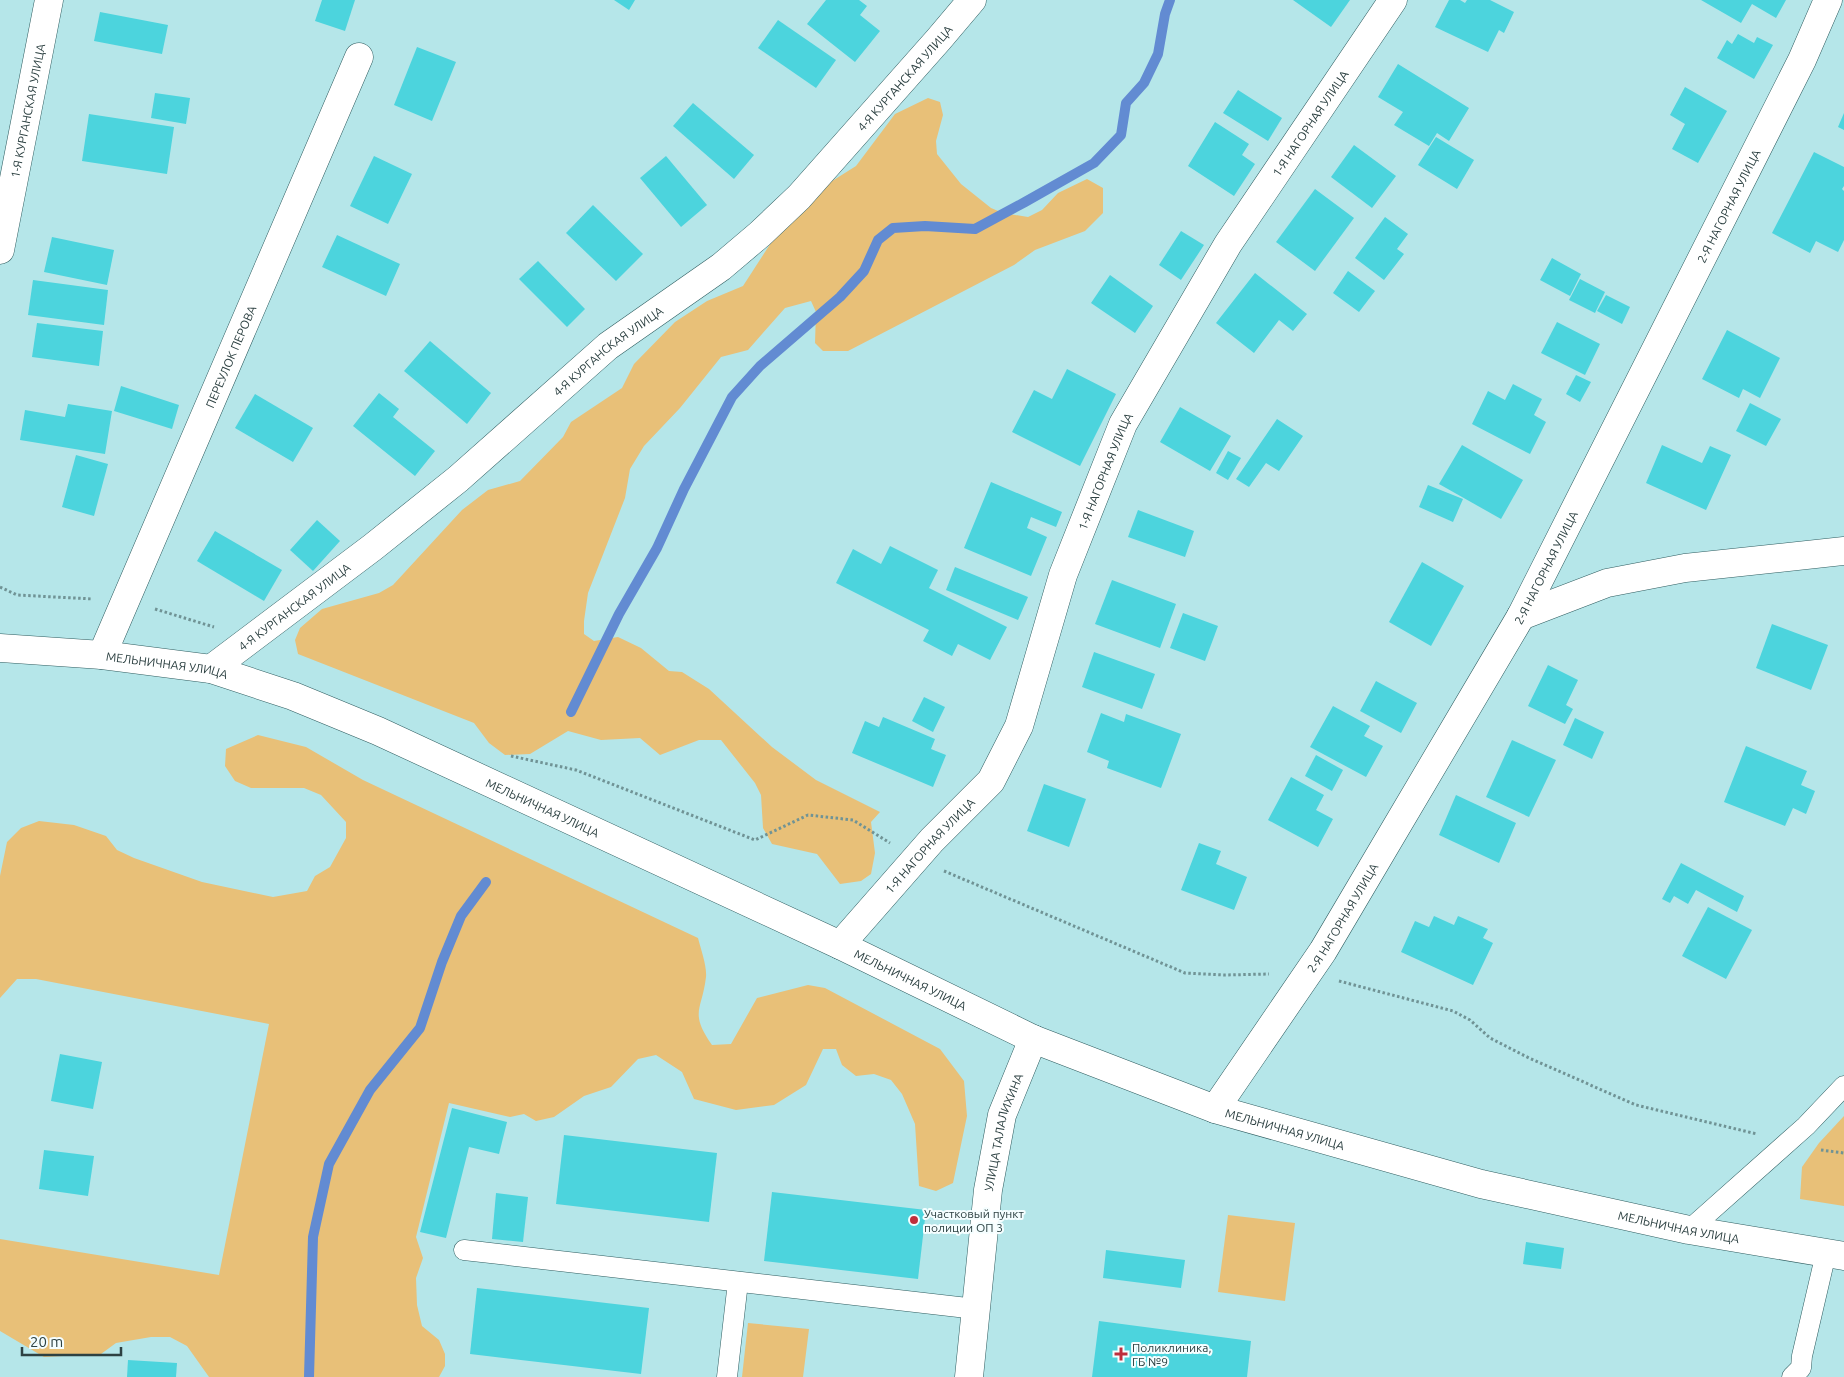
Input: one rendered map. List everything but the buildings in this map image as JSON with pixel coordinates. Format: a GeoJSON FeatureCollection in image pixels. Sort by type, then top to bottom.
{"type":"FeatureCollection","features":[{"type":"Feature","properties":{"kind":"street","name":"1-Я КУРГАНСКАЯ УЛИЦА"},"geometry":{"type":"LineString","coordinates":[[0,250],[49,0]]}},
{"type":"Feature","properties":{"kind":"street","name":"4-Я КУРГАНСКАЯ УЛИЦА"},"geometry":{"type":"LineString","coordinates":[[211,669],[374,547],[458,479],[608,346],[721,267],[747,245],[798,197],[940,40],[972,0]]}},
{"type":"Feature","properties":{"kind":"street","name":"1-Я НАГОРНАЯ УЛИЦА"},"geometry":{"type":"LineString","coordinates":[[840,945],[932,840],[991,781],[1019,726],[1064,575],[1123,424],[1228,244],[1393,0]]}},
{"type":"Feature","properties":{"kind":"street","name":"2-Я НАГОРНАЯ УЛИЦА"},"geometry":{"type":"LineString","coordinates":[[1215,1109],[1323,951],[1521,616],[1802,60],[1828,0]]}},
{"type":"Feature","properties":{"kind":"street","name":"ПЕРЕУЛОК ПЕРОВА"},"geometry":{"type":"LineString","coordinates":[[102,655],[359,57]]}},
{"type":"Feature","properties":{"kind":"street"},"geometry":{"type":"LineString","coordinates":[[1521,616],[1607,583],[1685,568],[1844,551]]}},
{"type":"Feature","properties":{"kind":"street","name":"МЕЛЬНИЧНАЯ УЛИЦА"},"geometry":{"type":"LineString","coordinates":[[0,648],[102,655],[211,669],[293,696],[378,731],[840,945],[1033,1040],[1215,1109],[1481,1184],[1689,1230],[1835,1255]]}},
{"type":"Feature","properties":{"kind":"street","name":"УЛИЦА ТАЛАЛИХИНА"},"geometry":{"type":"LineString","coordinates":[[969,1377],[988,1190],[1002,1115],[1033,1040]]}},
{"type":"Feature","properties":{"kind":"lane"},"geometry":{"type":"LineString","coordinates":[[1689,1230],[1806,1126],[1844,1086]]}},
{"type":"Feature","properties":{"kind":"lane"},"geometry":{"type":"LineString","coordinates":[[464,1250],[976,1309]]}},
{"type":"Feature","properties":{"kind":"lane"},"geometry":{"type":"LineString","coordinates":[[1792,1377],[1801,1368],[1802,1356],[1835,1255]]}},
{"type":"Feature","properties":{"kind":"lane"},"geometry":{"type":"LineString","coordinates":[[727,1377],[738,1282]]}},
{"type":"Feature","properties":{"kind":"shaded area"},"geometry":{"type":"Polygon","coordinates":[[[928,98],[940,102],[943,115],[936,141],[937,154],[961,184],[991,208],[1003,213],[1028,217],[1042,210],[1058,193],[1087,179],[1103,188],[1103,213],[1085,231],[1035,250],[1014,265],[848,351],[823,351],[815,343],[816,312],[811,301],[785,308],[748,350],[721,357],[680,408],[644,446],[630,469],[625,498],[588,593],[584,621],[584,634],[594,641],[618,637],[641,648],[669,671],[682,672],[709,689],[772,747],[816,780],[880,812],[871,822],[875,853],[871,874],[861,881],[840,884],[817,854],[772,844],[763,828],[761,795],[755,783],[721,740],[699,740],[660,755],[640,738],[601,740],[568,731],[530,754],[505,755],[489,743],[474,723],[298,654],[295,640],[300,628],[322,609],[379,593],[393,585],[462,510],[488,490],[520,481],[563,437],[571,422],[622,388],[634,364],[675,322],[707,301],[743,286],[787,218],[829,183],[856,166],[895,114],[928,98]]]}},
{"type":"Feature","properties":{"kind":"shaded area"},"geometry":{"type":"Polygon","coordinates":[[[258,735],[306,747],[363,780],[698,938],[706,973],[699,1018],[705,1034],[712,1045],[731,1044],[757,998],[808,985],[825,988],[940,1049],[964,1081],[967,1116],[953,1183],[936,1191],[919,1186],[915,1124],[902,1094],[891,1080],[874,1074],[856,1076],[842,1065],[836,1049],[823,1049],[806,1085],[774,1105],[736,1110],[694,1099],[682,1072],[656,1055],[638,1059],[611,1087],[584,1096],[554,1117],[536,1121],[524,1114],[510,1117],[449,1103],[416,1237],[423,1258],[416,1278],[417,1305],[422,1326],[439,1340],[445,1354],[445,1366],[439,1377],[209,1377],[187,1346],[170,1337],[151,1337],[116,1343],[101,1354],[44,1357],[0,1331],[0,1239],[219,1275],[269,1024],[36,979],[17,979],[0,998],[0,876],[7,842],[21,828],[39,821],[74,825],[106,836],[117,850],[134,858],[202,882],[273,897],[307,891],[315,876],[330,867],[346,838],[346,822],[321,795],[304,788],[251,788],[235,781],[225,766],[226,749],[258,735]]]}},
{"type":"Feature","properties":{"kind":"shaded area"},"geometry":{"type":"Polygon","coordinates":[[[1844,1116],[1844,1206],[1800,1199],[1802,1167],[1819,1143],[1844,1116]]]}},
{"type":"Feature","properties":{"kind":"shaded area"},"geometry":{"type":"Polygon","coordinates":[[[1228,1215],[1295,1223],[1285,1301],[1218,1292],[1228,1215]]]}},
{"type":"Feature","properties":{"kind":"shaded area"},"geometry":{"type":"Polygon","coordinates":[[[748,1323],[809,1329],[803,1377],[742,1377],[748,1323]]]}},
{"type":"Feature","properties":{"kind":"waterway"},"geometry":{"type":"LineString","coordinates":[[571,712],[619,614],[657,548],[684,489],[732,397],[760,366],[840,297],[864,271],[878,240],[893,228],[925,226],[975,229],[1094,163],[1121,135],[1126,103],[1144,83],[1158,54],[1165,14],[1170,0]]}},
{"type":"Feature","properties":{"kind":"waterway"},"geometry":{"type":"LineString","coordinates":[[309,1377],[313,1237],[329,1164],[370,1090],[420,1028],[442,962],[461,916],[486,882]]}},
{"type":"Feature","properties":{"kind":"place","name":"Участковый пункт полиции ОП 3"},"geometry":{"type":"Point","coordinates":[914,1220]}},
{"type":"Feature","properties":{"kind":"place","name":"Поликлиника, ГБ №9"},"geometry":{"type":"Point","coordinates":[1121,1354]}}]}
